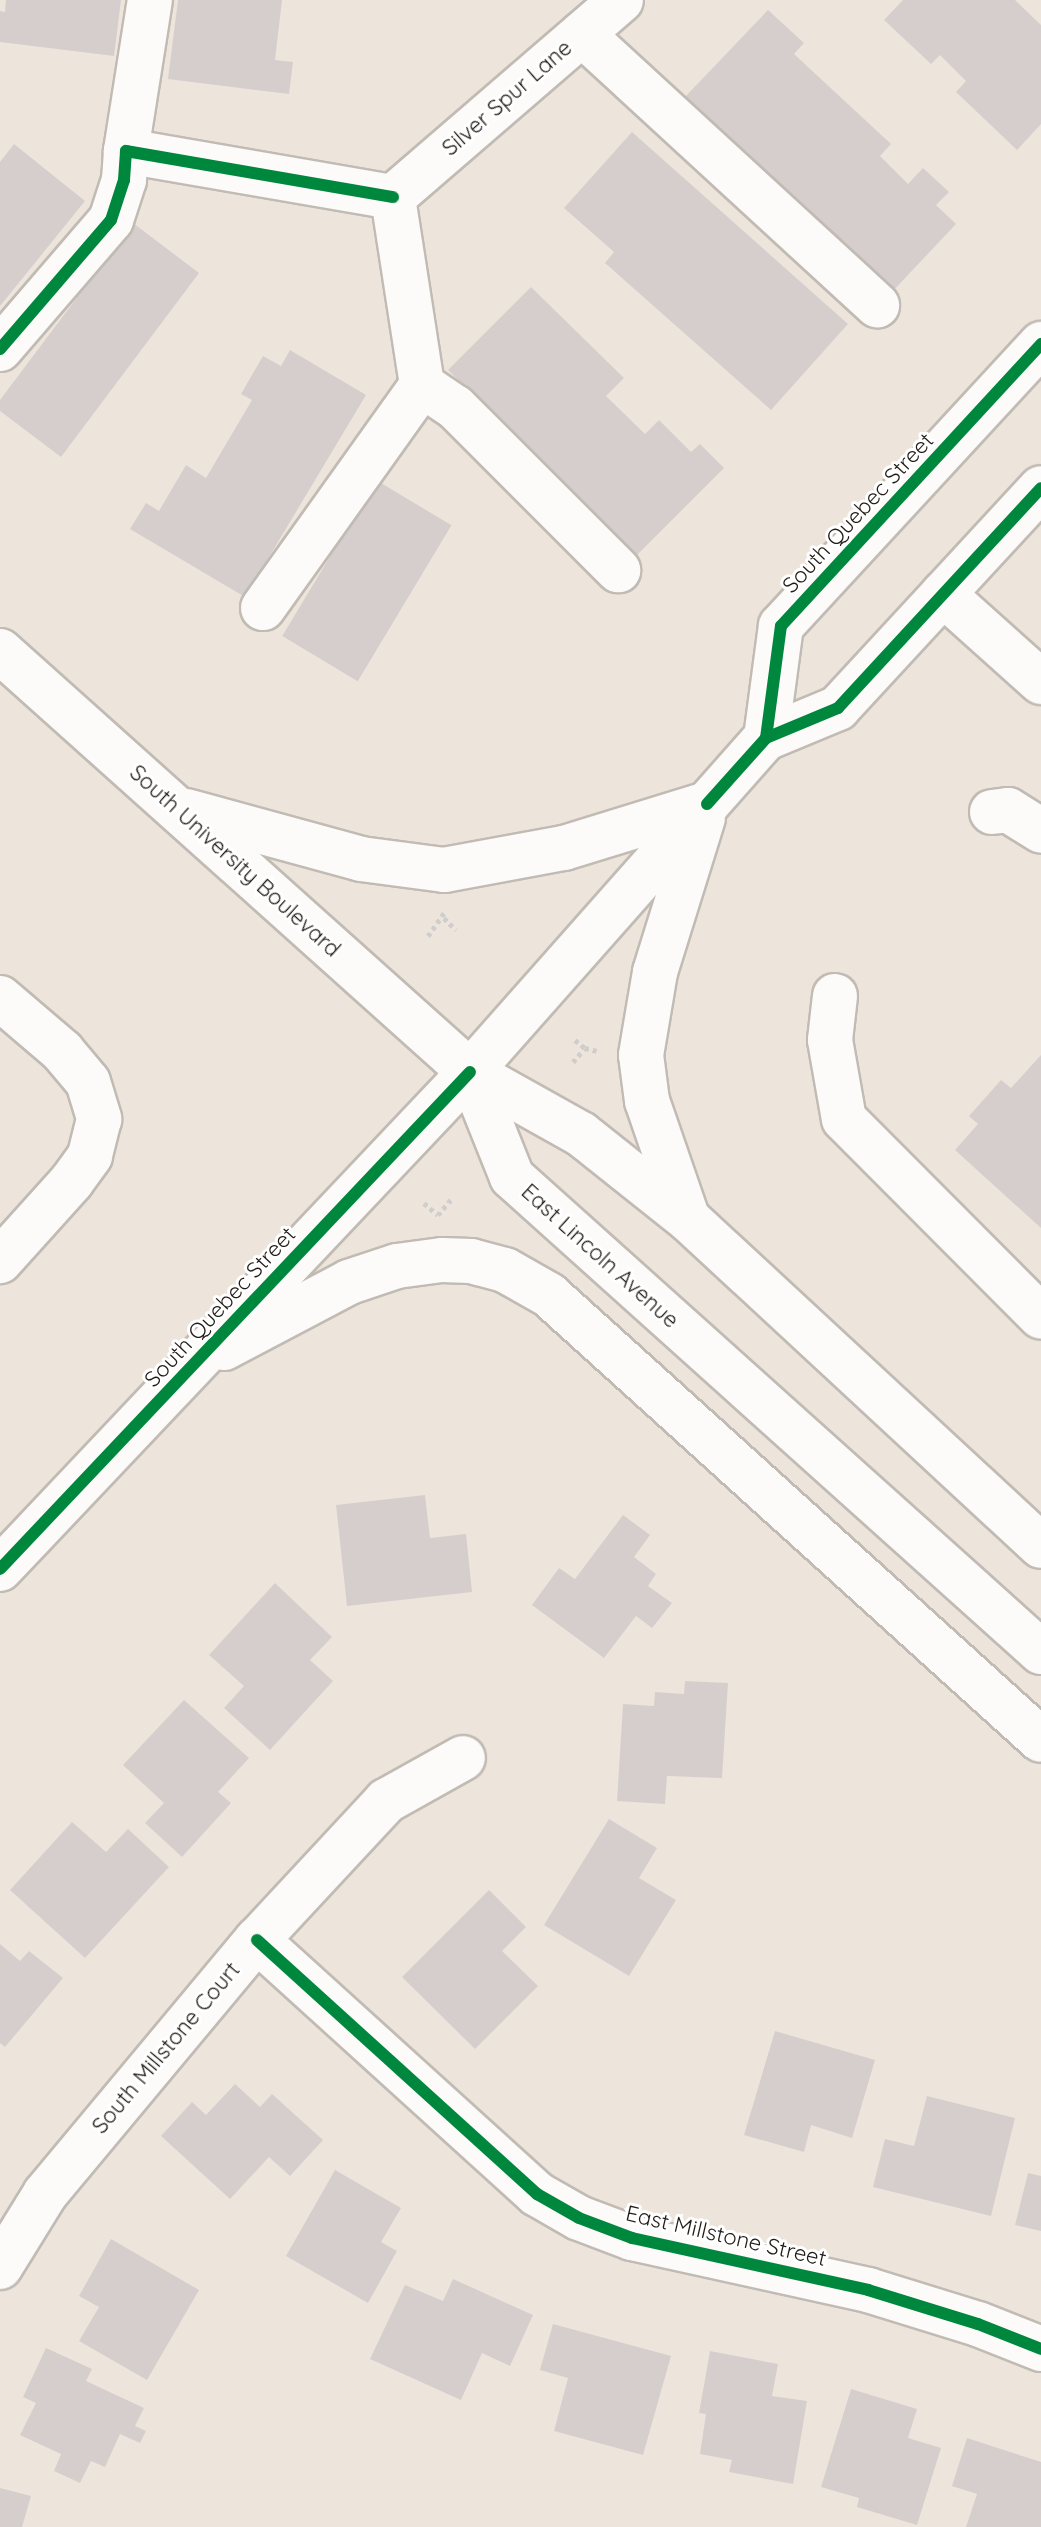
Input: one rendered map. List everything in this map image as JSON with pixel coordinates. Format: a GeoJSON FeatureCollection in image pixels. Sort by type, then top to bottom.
{"type":"FeatureCollection","features":[{"type":"Feature","properties":{"kind":"main road"},"geometry":{"type":"LineString","coordinates":[[0,349],[111,220],[124,180],[150,0]]}},
{"type":"Feature","properties":{"kind":"main road","name":"Silver Spur Lane"},"geometry":{"type":"LineString","coordinates":[[393,197],[621,0]]}},
{"type":"Feature","properties":{"kind":"main road"},"geometry":{"type":"LineString","coordinates":[[582,34],[877,305]]}},
{"type":"Feature","properties":{"kind":"main road"},"geometry":{"type":"LineString","coordinates":[[126,151],[393,197],[422,385],[263,608]]}},
{"type":"Feature","properties":{"kind":"main road","name":"South Quebec Street"},"geometry":{"type":"LineString","coordinates":[[766,738],[781,626],[1041,344]]}},
{"type":"Feature","properties":{"kind":"main road"},"geometry":{"type":"LineString","coordinates":[[422,385],[455,407],[618,570]]}},
{"type":"Feature","properties":{"kind":"main road","name":"South Quebec Street"},"geometry":{"type":"LineString","coordinates":[[0,1569],[470,1072],[766,738],[838,708],[1041,488]]}},
{"type":"Feature","properties":{"kind":"main road"},"geometry":{"type":"LineString","coordinates":[[943,594],[1041,682]]}},
{"type":"Feature","properties":{"kind":"main road","name":"South University Boulevard"},"geometry":{"type":"LineString","coordinates":[[0,651],[470,1072]]}},
{"type":"Feature","properties":{"kind":"main road"},"geometry":{"type":"LineString","coordinates":[[177,809],[361,859],[444,870],[564,848],[707,804]]}},
{"type":"Feature","properties":{"kind":"main road"},"geometry":{"type":"LineString","coordinates":[[688,1219],[647,1101],[641,1055],[655,972],[707,804]]}},
{"type":"Feature","properties":{"kind":"main road"},"geometry":{"type":"LineString","coordinates":[[992,812],[1008,810],[1041,831]]}},
{"type":"Feature","properties":{"kind":"main road"},"geometry":{"type":"LineString","coordinates":[[835,996],[830,1040],[844,1119],[1041,1317]]}},
{"type":"Feature","properties":{"kind":"main road"},"geometry":{"type":"LineString","coordinates":[[0,998],[62,1051],[88,1082],[99,1119],[90,1156],[72,1181],[0,1261]]}},
{"type":"Feature","properties":{"kind":"main road"},"geometry":{"type":"LineString","coordinates":[[470,1072],[581,1134],[688,1219],[1041,1546]]}},
{"type":"Feature","properties":{"kind":"main road","name":"East Lincoln Avenue"},"geometry":{"type":"LineString","coordinates":[[470,1072],[512,1177],[1041,1652]]}},
{"type":"Feature","properties":{"kind":"main road"},"geometry":{"type":"LineString","coordinates":[[193,1364],[349,1282],[397,1266],[442,1260],[471,1261],[505,1270],[549,1295],[1041,1740]]}},
{"type":"Feature","properties":{"kind":"main road","name":"South Millstone Court"},"geometry":{"type":"LineString","coordinates":[[0,2267],[45,2194],[257,1940],[386,1801],[463,1758]]}},
{"type":"Feature","properties":{"kind":"main road","name":"East Millstone Street"},"geometry":{"type":"LineString","coordinates":[[257,1940],[537,2194],[579,2218],[632,2238],[868,2290],[978,2324],[1041,2349]]}},
{"type":"Feature","properties":{"kind":"path"},"geometry":{"type":"LineString","coordinates":[[428,936],[444,918],[446,908]]}},
{"type":"Feature","properties":{"kind":"path"},"geometry":{"type":"LineString","coordinates":[[444,918],[456,930]]}},
{"type":"Feature","properties":{"kind":"path"},"geometry":{"type":"LineString","coordinates":[[575,1040],[585,1048],[601,1052]]}},
{"type":"Feature","properties":{"kind":"path"},"geometry":{"type":"LineString","coordinates":[[573,1062],[585,1048]]}},
{"type":"Feature","properties":{"kind":"path"},"geometry":{"type":"LineString","coordinates":[[438,1224],[438,1215],[453,1197]]}},
{"type":"Feature","properties":{"kind":"path"},"geometry":{"type":"LineString","coordinates":[[424,1203],[438,1215]]}},
{"type":"Feature","properties":{"kind":"building"},"geometry":{"type":"Polygon","coordinates":[[[6,0],[121,0],[114,56],[0,42],[0,11],[5,12],[6,0]]]}},
{"type":"Feature","properties":{"kind":"building"},"geometry":{"type":"Polygon","coordinates":[[[178,0],[282,0],[275,60],[293,62],[289,94],[168,79],[178,0]]]}},
{"type":"Feature","properties":{"kind":"building"},"geometry":{"type":"Polygon","coordinates":[[[903,0],[1015,0],[1041,25],[1041,124],[1017,150],[956,92],[966,81],[940,55],[931,64],[884,20],[903,0]]]}},
{"type":"Feature","properties":{"kind":"building"},"geometry":{"type":"Polygon","coordinates":[[[768,10],[804,43],[794,54],[891,144],[880,156],[908,184],[923,168],[949,192],[936,205],[956,224],[891,293],[684,98],[768,10]]]}},
{"type":"Feature","properties":{"kind":"building"},"geometry":{"type":"Polygon","coordinates":[[[632,132],[848,324],[771,410],[605,263],[614,252],[564,208],[632,132]]]}},
{"type":"Feature","properties":{"kind":"building"},"geometry":{"type":"Polygon","coordinates":[[[14,144],[85,201],[0,306],[0,162],[14,144]]]}},
{"type":"Feature","properties":{"kind":"building"},"geometry":{"type":"Polygon","coordinates":[[[133,223],[199,273],[61,457],[0,411],[0,400],[133,223]]]}},
{"type":"Feature","properties":{"kind":"building"},"geometry":{"type":"Polygon","coordinates":[[[531,287],[624,378],[606,396],[645,434],[659,420],[691,452],[700,444],[724,468],[636,556],[448,370],[531,287]]]}},
{"type":"Feature","properties":{"kind":"building"},"geometry":{"type":"Polygon","coordinates":[[[290,350],[366,395],[245,597],[130,529],[146,503],[159,511],[186,465],[206,478],[252,400],[241,394],[263,356],[281,366],[290,350]]]}},
{"type":"Feature","properties":{"kind":"building"},"geometry":{"type":"Polygon","coordinates":[[[376,480],[451,525],[358,681],[282,636],[376,480]]]}},
{"type":"Feature","properties":{"kind":"building"},"geometry":{"type":"Polygon","coordinates":[[[1041,1055],[1041,1228],[955,1150],[978,1124],[969,1116],[1001,1080],[1011,1088],[1041,1055]]]}},
{"type":"Feature","properties":{"kind":"building"},"geometry":{"type":"Polygon","coordinates":[[[425,1495],[430,1538],[466,1534],[472,1592],[347,1606],[336,1505],[425,1495]]]}},
{"type":"Feature","properties":{"kind":"building"},"geometry":{"type":"Polygon","coordinates":[[[623,1515],[650,1535],[634,1557],[656,1574],[648,1586],[672,1603],[652,1628],[636,1616],[604,1658],[532,1605],[559,1568],[575,1579],[623,1515]]]}},
{"type":"Feature","properties":{"kind":"building"},"geometry":{"type":"Polygon","coordinates":[[[275,1583],[332,1637],[310,1660],[333,1681],[270,1750],[224,1708],[244,1686],[209,1655],[275,1583]]]}},
{"type":"Feature","properties":{"kind":"building"},"geometry":{"type":"Polygon","coordinates":[[[685,1681],[728,1683],[722,1778],[667,1776],[665,1804],[617,1801],[623,1704],[654,1706],[655,1692],[684,1694],[685,1681]]]}},
{"type":"Feature","properties":{"kind":"building"},"geometry":{"type":"Polygon","coordinates":[[[184,1700],[249,1758],[218,1792],[231,1803],[182,1857],[145,1823],[164,1803],[123,1765],[184,1700]]]}},
{"type":"Feature","properties":{"kind":"building"},"geometry":{"type":"Polygon","coordinates":[[[609,1819],[657,1848],[639,1878],[676,1900],[629,1976],[544,1925],[609,1819]]]}},
{"type":"Feature","properties":{"kind":"building"},"geometry":{"type":"Polygon","coordinates":[[[72,1822],[106,1852],[128,1829],[169,1867],[85,1958],[10,1890],[72,1822]]]}},
{"type":"Feature","properties":{"kind":"building"},"geometry":{"type":"Polygon","coordinates":[[[489,1890],[526,1927],[502,1951],[538,1986],[475,2049],[402,1977],[489,1890]]]}},
{"type":"Feature","properties":{"kind":"building"},"geometry":{"type":"Polygon","coordinates":[[[0,1944],[20,1961],[29,1951],[63,1978],[5,2047],[0,2043],[0,1944]]]}},
{"type":"Feature","properties":{"kind":"building"},"geometry":{"type":"Polygon","coordinates":[[[775,2031],[875,2060],[852,2138],[811,2125],[804,2152],[744,2135],[775,2031]]]}},
{"type":"Feature","properties":{"kind":"building"},"geometry":{"type":"Polygon","coordinates":[[[235,2084],[260,2107],[272,2094],[323,2140],[290,2176],[269,2157],[230,2199],[161,2136],[192,2102],[206,2115],[235,2084]]]}},
{"type":"Feature","properties":{"kind":"building"},"geometry":{"type":"Polygon","coordinates":[[[927,2096],[1015,2118],[991,2216],[873,2187],[885,2139],[914,2146],[927,2096]]]}},
{"type":"Feature","properties":{"kind":"building"},"geometry":{"type":"Polygon","coordinates":[[[335,2170],[401,2208],[381,2242],[397,2251],[368,2303],[286,2256],[335,2170]]]}},
{"type":"Feature","properties":{"kind":"building"},"geometry":{"type":"Polygon","coordinates":[[[1028,2173],[1041,2176],[1041,2231],[1015,2225],[1028,2173]]]}},
{"type":"Feature","properties":{"kind":"building"},"geometry":{"type":"Polygon","coordinates":[[[111,2239],[199,2290],[147,2380],[79,2341],[99,2307],[79,2296],[111,2239]]]}},
{"type":"Feature","properties":{"kind":"building"},"geometry":{"type":"Polygon","coordinates":[[[453,2279],[533,2315],[510,2366],[482,2353],[461,2400],[370,2359],[405,2285],[443,2301],[453,2279]]]}},
{"type":"Feature","properties":{"kind":"building"},"geometry":{"type":"Polygon","coordinates":[[[553,2324],[671,2356],[643,2455],[554,2431],[568,2378],[540,2370],[553,2324]]]}},
{"type":"Feature","properties":{"kind":"building"},"geometry":{"type":"Polygon","coordinates":[[[46,2348],[92,2369],[86,2381],[144,2408],[135,2426],[146,2431],[140,2443],[120,2434],[105,2467],[91,2461],[80,2483],[54,2471],[61,2454],[20,2435],[36,2403],[23,2397],[46,2348]]]}},
{"type":"Feature","properties":{"kind":"building"},"geometry":{"type":"Polygon","coordinates":[[[710,2351],[778,2364],[772,2396],[807,2401],[793,2484],[729,2472],[732,2460],[700,2454],[706,2414],[699,2413],[710,2351]]]}},
{"type":"Feature","properties":{"kind":"building"},"geometry":{"type":"Polygon","coordinates":[[[851,2389],[917,2409],[908,2438],[941,2448],[917,2525],[857,2507],[859,2498],[821,2487],[851,2389]]]}},
{"type":"Feature","properties":{"kind":"building"},"geometry":{"type":"Polygon","coordinates":[[[967,2438],[1041,2462],[1041,2527],[966,2527],[977,2494],[952,2486],[967,2438]]]}},
{"type":"Feature","properties":{"kind":"building"},"geometry":{"type":"Polygon","coordinates":[[[0,2488],[31,2496],[22,2527],[0,2527],[0,2488]]]}},
{"type":"Feature","properties":{"kind":"cycle path"},"geometry":{"type":"LineString","coordinates":[[0,349],[111,220],[124,180],[126,151],[393,197]]}},
{"type":"Feature","properties":{"kind":"cycle path"},"geometry":{"type":"LineString","coordinates":[[766,738],[781,626],[1041,344]]}},
{"type":"Feature","properties":{"kind":"cycle path"},"geometry":{"type":"LineString","coordinates":[[707,804],[766,738],[838,708],[1041,488]]}},
{"type":"Feature","properties":{"kind":"cycle path"},"geometry":{"type":"LineString","coordinates":[[0,1569],[470,1072]]}},
{"type":"Feature","properties":{"kind":"cycle path"},"geometry":{"type":"LineString","coordinates":[[257,1940],[537,2194],[579,2218],[632,2238],[868,2290],[978,2324],[1041,2349]]}}]}
